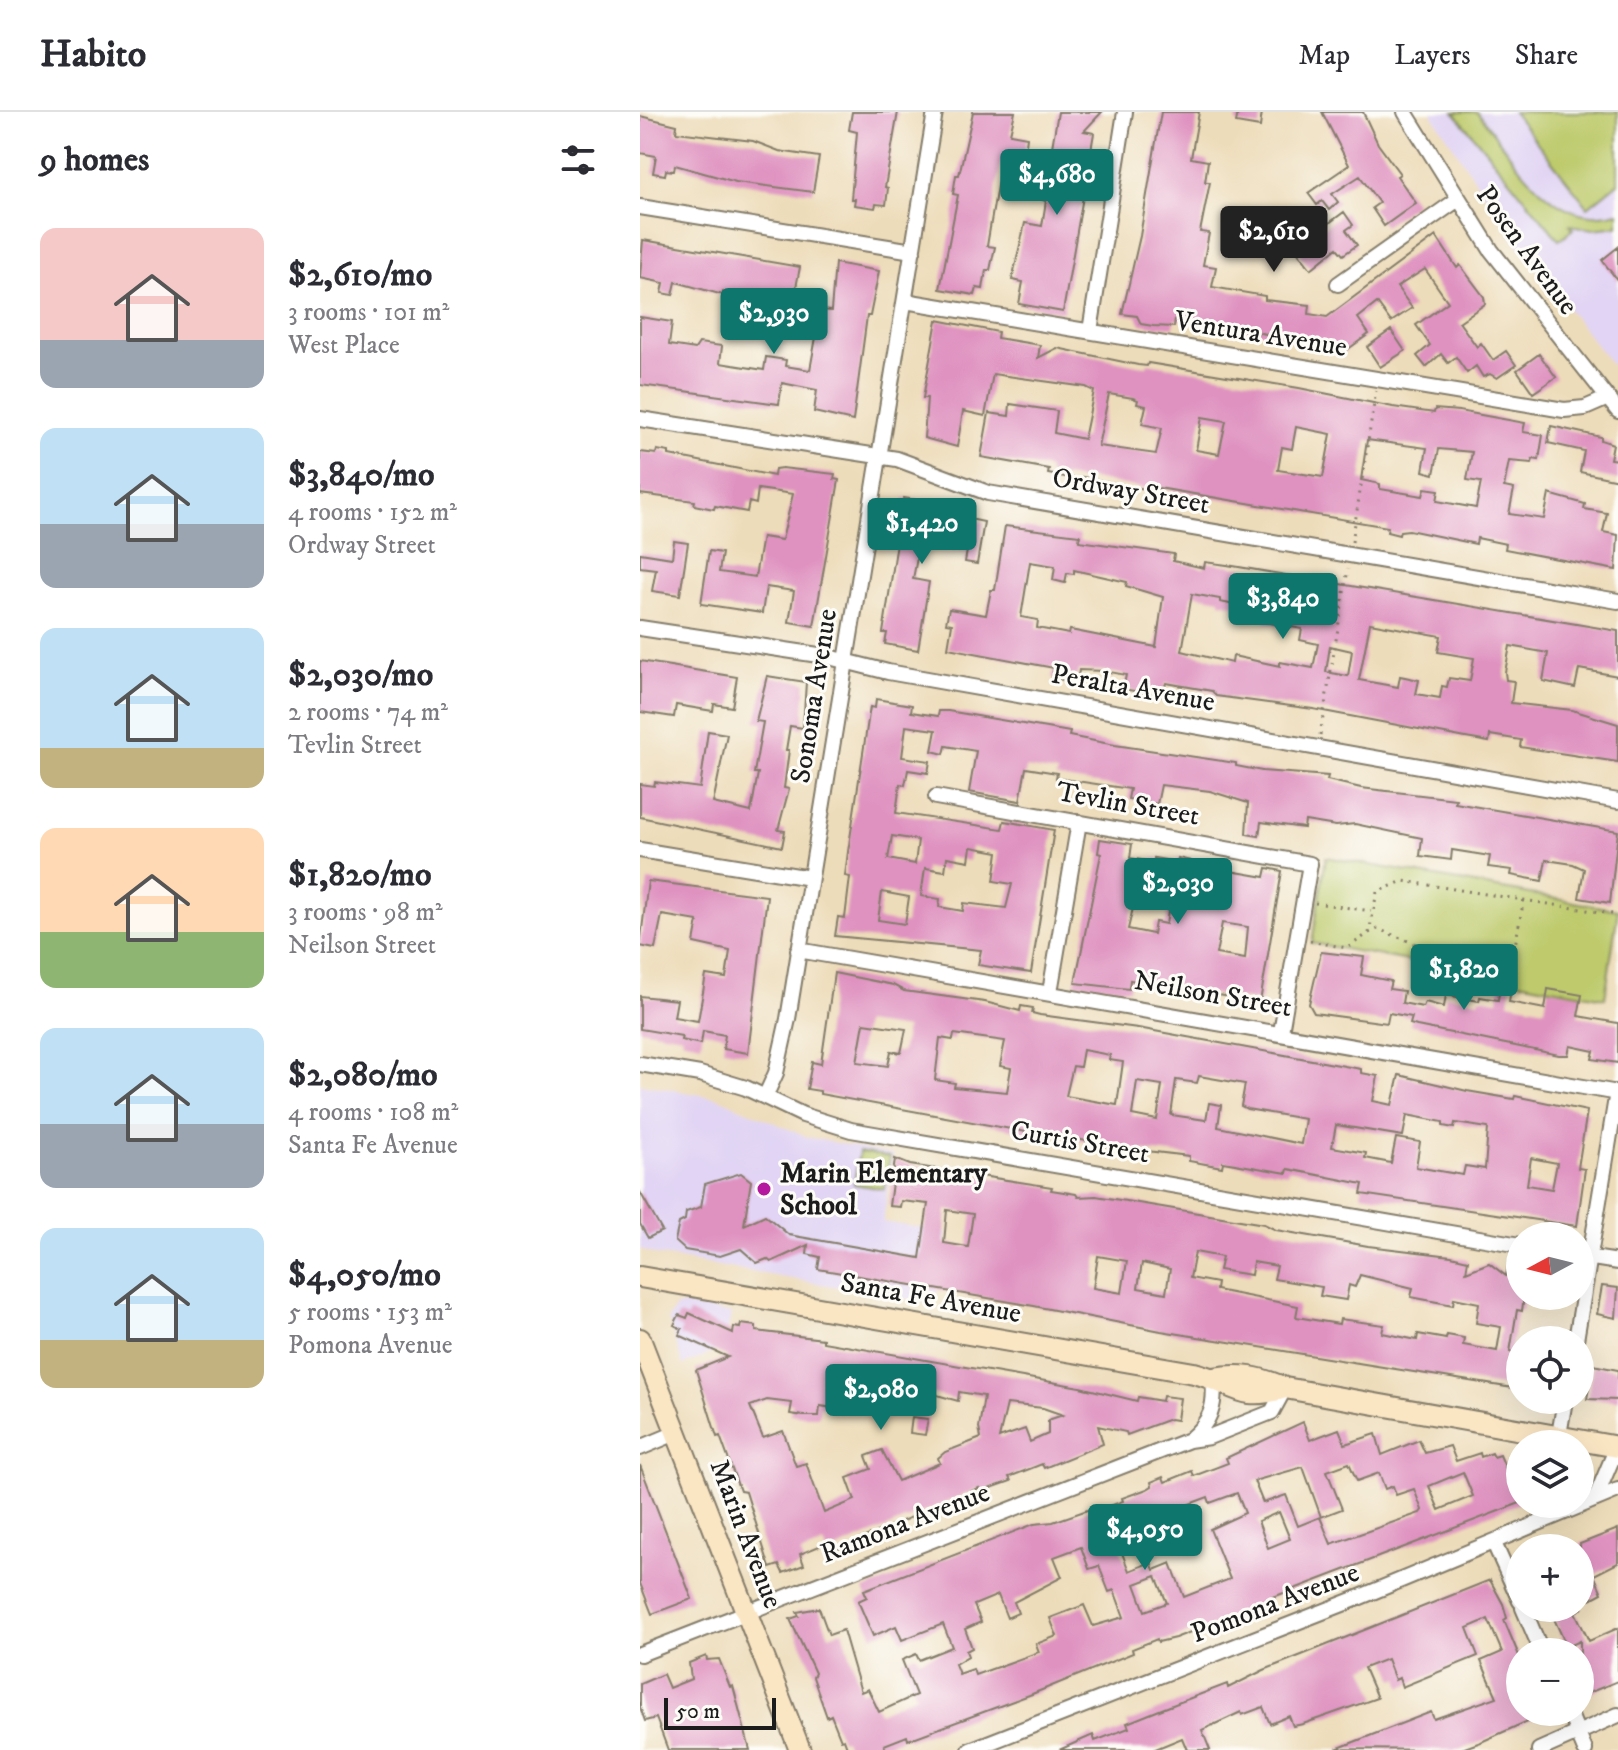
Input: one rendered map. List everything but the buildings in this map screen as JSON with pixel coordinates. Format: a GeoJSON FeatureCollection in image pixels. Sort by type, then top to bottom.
{"type":"FeatureCollection","features":[{"type":"Feature","properties":{"kind":"street","name":"Sonoma Avenue"},"geometry":{"type":"LineString","coordinates":[[765,1097],[783,1048],[935,112]]}},
{"type":"Feature","properties":{"kind":"street"},"geometry":{"type":"LineString","coordinates":[[1090,331],[1125,112]]}},
{"type":"Feature","properties":{"kind":"street","name":"Posen Avenue"},"geometry":{"type":"LineString","coordinates":[[1405,112],[1457,200],[1528,299],[1618,411]]}},
{"type":"Feature","properties":{"kind":"street"},"geometry":{"type":"LineString","coordinates":[[1338,284],[1457,200]]}},
{"type":"Feature","properties":{"kind":"street"},"geometry":{"type":"LineString","coordinates":[[640,207],[913,251]]}},
{"type":"Feature","properties":{"kind":"street","name":"Ventura Avenue"},"geometry":{"type":"LineString","coordinates":[[905,301],[1564,410],[1585,408],[1608,398]]}},
{"type":"Feature","properties":{"kind":"street","name":"Ordway Street"},"geometry":{"type":"LineString","coordinates":[[640,419],[909,463],[988,493],[1618,601]]}},
{"type":"Feature","properties":{"kind":"street","name":"Peralta Avenue"},"geometry":{"type":"LineString","coordinates":[[640,628],[846,662],[1618,801]]}},
{"type":"Feature","properties":{"kind":"street","name":"Tevlin Street"},"geometry":{"type":"LineString","coordinates":[[936,797],[1310,864],[1304,901]]}},
{"type":"Feature","properties":{"kind":"street"},"geometry":{"type":"LineString","coordinates":[[1050,992],[1079,822]]}},
{"type":"Feature","properties":{"kind":"street"},"geometry":{"type":"LineString","coordinates":[[640,850],[810,878]]}},
{"type":"Feature","properties":{"kind":"street"},"geometry":{"type":"LineString","coordinates":[[1281,1032],[1304,901]]}},
{"type":"Feature","properties":{"kind":"street","name":"Neilson Street"},"geometry":{"type":"LineString","coordinates":[[798,950],[1618,1092]]}},
{"type":"Feature","properties":{"kind":"street","name":"Curtis Street"},"geometry":{"type":"LineString","coordinates":[[640,1064],[700,1074],[765,1097],[803,1115],[851,1130],[1506,1243]]}},
{"type":"Feature","properties":{"kind":"street"},"geometry":{"type":"LineString","coordinates":[[1592,1222],[1618,1092]]}},
{"type":"Feature","properties":{"kind":"street"},"geometry":{"type":"LineString","coordinates":[[1594,1258],[1618,1262]]}},
{"type":"Feature","properties":{"kind":"street","name":"Santa Fe Avenue"},"geometry":{"type":"LineString","coordinates":[[640,1277],[1213,1378],[1238,1374],[1263,1378],[1285,1388],[1530,1430]]}},
{"type":"Feature","properties":{"kind":"street","name":"Marin Avenue"},"geometry":{"type":"LineString","coordinates":[[640,1339],[800,1750]]}},
{"type":"Feature","properties":{"kind":"street"},"geometry":{"type":"LineString","coordinates":[[1189,1440],[1205,1427],[1213,1411],[1213,1378]]}},
{"type":"Feature","properties":{"kind":"street","name":"Ramona Avenue"},"geometry":{"type":"LineString","coordinates":[[640,1654],[1189,1440],[1209,1437],[1272,1412],[1285,1388]]}},
{"type":"Feature","properties":{"kind":"street"},"geometry":{"type":"LineString","coordinates":[[640,1448],[676,1433]]}},
{"type":"Feature","properties":{"kind":"street","name":"Santa Fe Avenue"},"geometry":{"type":"LineString","coordinates":[[1594,1443],[1618,1448]]}},
{"type":"Feature","properties":{"kind":"street"},"geometry":{"type":"LineString","coordinates":[[1596,1497],[1618,1448]]}},
{"type":"Feature","properties":{"kind":"street","name":"Pomona Avenue"},"geometry":{"type":"LineString","coordinates":[[970,1750],[1494,1543],[1618,1490]]}},
{"type":"Feature","properties":{"kind":"street"},"geometry":{"type":"LineString","coordinates":[[1494,1543],[1506,1570]]}},
{"type":"Feature","properties":{"kind":"street"},"geometry":{"type":"LineString","coordinates":[[1539,1750],[1618,1715]]}},
{"type":"Feature","properties":{"kind":"street"},"geometry":{"type":"LineString","coordinates":[[1575,1726],[1585,1750]]}},
{"type":"Feature","properties":{"kind":"path"},"geometry":{"type":"LineString","coordinates":[[1369,933],[1377,892],[1403,881],[1618,915]]}},
{"type":"Feature","properties":{"kind":"path"},"geometry":{"type":"LineString","coordinates":[[1297,938],[1347,948],[1378,929],[1418,945],[1512,961],[1524,899]]}},
{"type":"Feature","properties":{"kind":"path"},"geometry":{"type":"LineString","coordinates":[[1304,901],[1371,911]]}},
{"type":"Feature","properties":{"kind":"shaded area"},"geometry":{"type":"Polygon","coordinates":[[[1431,112],[1618,112],[1618,373],[1515,241],[1431,112]]]}},
{"type":"Feature","properties":{"kind":"shaded area","name":"Marin Elementary School"},"geometry":{"type":"Polygon","coordinates":[[[640,1084],[718,1098],[807,1137],[893,1155],[883,1222],[947,1232],[935,1304],[656,1255],[640,1249],[640,1084]]]}},
{"type":"Feature","properties":{"kind":"shaded area"},"geometry":{"type":"Polygon","coordinates":[[[685,1305],[731,1314],[724,1348],[683,1365],[668,1319],[676,1307],[685,1305]]]}},
{"type":"Feature","properties":{"kind":"green space"},"geometry":{"type":"Polygon","coordinates":[[[1454,112],[1477,112],[1520,167],[1554,200],[1573,211],[1594,215],[1618,212],[1618,226],[1593,229],[1570,225],[1573,229],[1559,240],[1454,112]]]}},
{"type":"Feature","properties":{"kind":"green space"},"geometry":{"type":"Polygon","coordinates":[[[1513,112],[1618,112],[1618,183],[1588,207],[1513,112]]]}},
{"type":"Feature","properties":{"kind":"green space"},"geometry":{"type":"Polygon","coordinates":[[[1326,857],[1618,910],[1605,998],[1312,943],[1326,857]]]}},
{"type":"Feature","properties":{"kind":"green space"},"geometry":{"type":"Polygon","coordinates":[[[859,1152],[890,1157],[884,1189],[854,1184],[859,1152]]]}},
{"type":"Feature","properties":{"kind":"place","name":"Marin Elementary School"},"geometry":{"type":"Point","coordinates":[764,1189]}}]}
